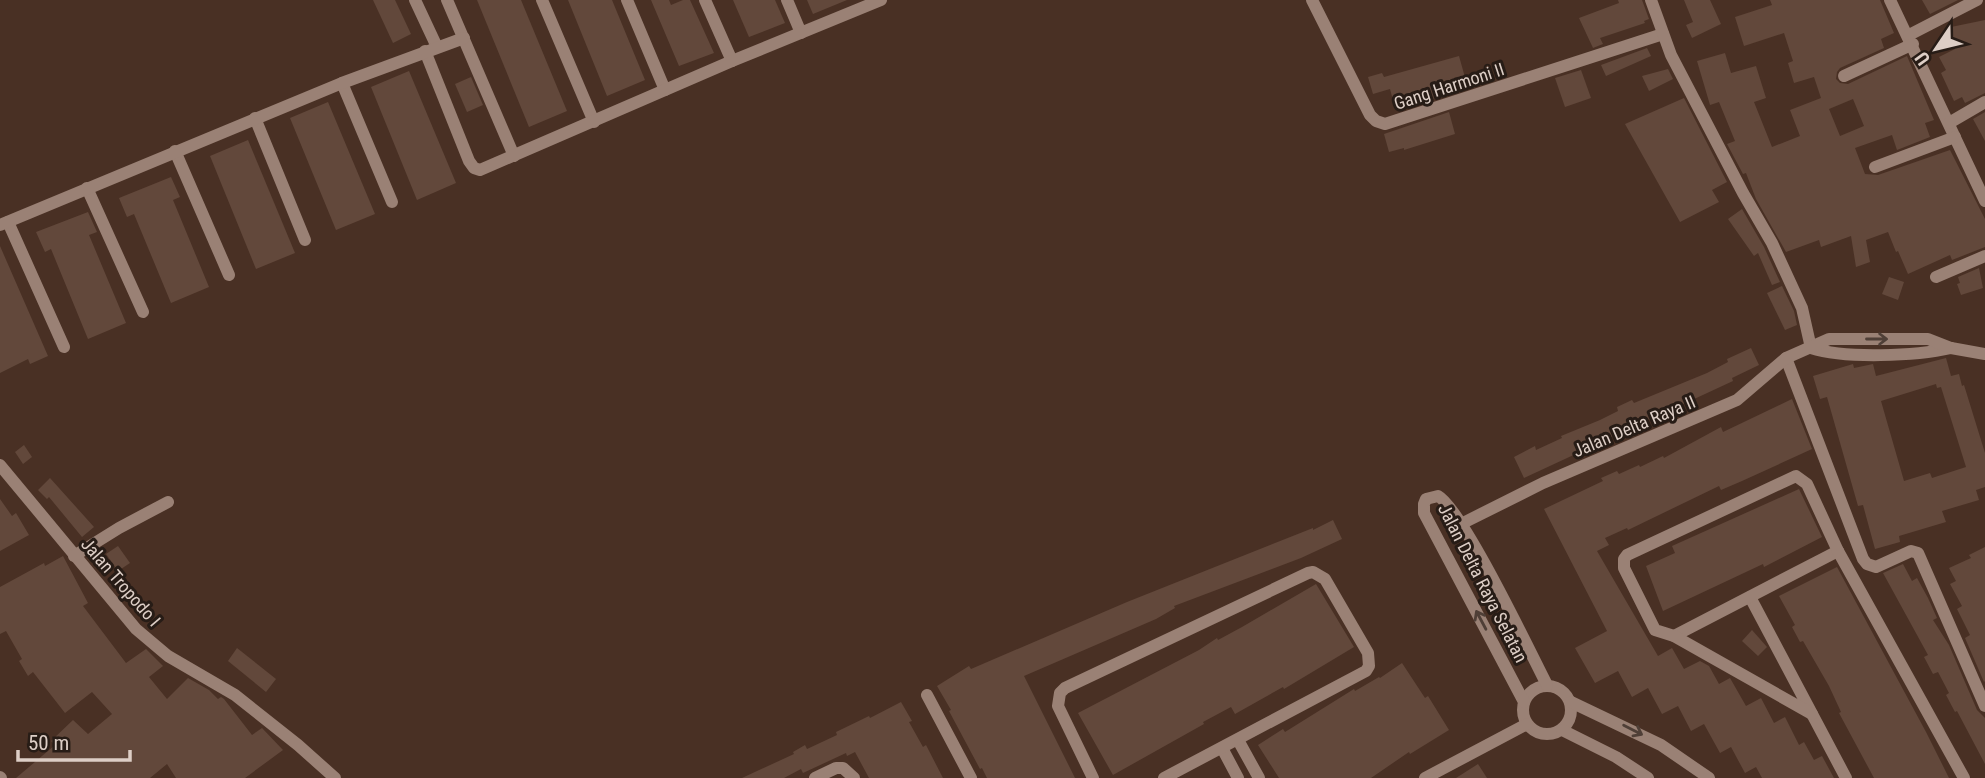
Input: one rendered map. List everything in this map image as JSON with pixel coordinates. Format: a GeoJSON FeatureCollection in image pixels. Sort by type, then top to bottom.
{"type":"FeatureCollection","features":[{"type":"Feature","properties":{"kind":"street"},"geometry":{"type":"LineString","coordinates":[[415,0],[469,162],[480,170],[875,1]]}},
{"type":"Feature","properties":{"kind":"street"},"geometry":{"type":"LineString","coordinates":[[447,0],[514,156]]}},
{"type":"Feature","properties":{"kind":"street"},"geometry":{"type":"LineString","coordinates":[[542,0],[594,122]]}},
{"type":"Feature","properties":{"kind":"street"},"geometry":{"type":"LineString","coordinates":[[627,0],[665,90]]}},
{"type":"Feature","properties":{"kind":"street"},"geometry":{"type":"LineString","coordinates":[[705,0],[732,61]]}},
{"type":"Feature","properties":{"kind":"street"},"geometry":{"type":"LineString","coordinates":[[787,0],[801,33]]}},
{"type":"Feature","properties":{"kind":"street","name":"Gang Harmoni II"},"geometry":{"type":"LineString","coordinates":[[1312,0],[1370,115],[1385,124],[1663,34]]}},
{"type":"Feature","properties":{"kind":"street"},"geometry":{"type":"LineString","coordinates":[[1651,0],[1683,78],[1772,243],[1802,308],[1811,348],[1829,354],[1928,354],[1951,348],[1985,354]]}},
{"type":"Feature","properties":{"kind":"street"},"geometry":{"type":"LineString","coordinates":[[1890,0],[1985,201]]}},
{"type":"Feature","properties":{"kind":"street"},"geometry":{"type":"LineString","coordinates":[[1844,76],[1977,0]]}},
{"type":"Feature","properties":{"kind":"street"},"geometry":{"type":"LineString","coordinates":[[64,347],[4,224],[255,118],[464,38]]}},
{"type":"Feature","properties":{"kind":"street"},"geometry":{"type":"LineString","coordinates":[[342,83],[392,202]]}},
{"type":"Feature","properties":{"kind":"street"},"geometry":{"type":"LineString","coordinates":[[1949,123],[1985,102]]}},
{"type":"Feature","properties":{"kind":"street"},"geometry":{"type":"LineString","coordinates":[[255,118],[305,240]]}},
{"type":"Feature","properties":{"kind":"street"},"geometry":{"type":"LineString","coordinates":[[1875,167],[1955,137]]}},
{"type":"Feature","properties":{"kind":"street"},"geometry":{"type":"LineString","coordinates":[[175,151],[229,275]]}},
{"type":"Feature","properties":{"kind":"street"},"geometry":{"type":"LineString","coordinates":[[88,188],[143,312]]}},
{"type":"Feature","properties":{"kind":"street"},"geometry":{"type":"LineString","coordinates":[[1936,277],[1985,256]]}},
{"type":"Feature","properties":{"kind":"street","name":"Jalan Delta Raya II"},"geometry":{"type":"LineString","coordinates":[[1461,524],[1542,483],[1738,400],[1786,358],[1811,348]]}},
{"type":"Feature","properties":{"kind":"street"},"geometry":{"type":"LineString","coordinates":[[1786,358],[1863,559],[1867,564],[1876,567],[1911,551],[1918,554],[1985,706]]}},
{"type":"Feature","properties":{"kind":"street","name":"Jalan Tropodo I"},"geometry":{"type":"LineString","coordinates":[[0,465],[74,556],[152,644],[235,695],[335,778]]}},
{"type":"Feature","properties":{"kind":"street"},"geometry":{"type":"LineString","coordinates":[[1812,714],[1674,635],[1655,630],[1624,568],[1627,555],[1797,477],[1807,484],[1838,551],[1964,778]]}},
{"type":"Feature","properties":{"kind":"street","name":"Jalan Delta Raya Selatan"},"geometry":{"type":"LineString","coordinates":[[1524,702],[1424,513],[1426,499],[1438,496],[1443,499],[1461,524],[1547,685]]}},
{"type":"Feature","properties":{"kind":"street"},"geometry":{"type":"LineString","coordinates":[[74,556],[118,528],[168,502]]}},
{"type":"Feature","properties":{"kind":"street"},"geometry":{"type":"LineString","coordinates":[[1674,635],[1838,551]]}},
{"type":"Feature","properties":{"kind":"street"},"geometry":{"type":"LineString","coordinates":[[1093,778],[1058,706],[1058,698],[1065,688],[1308,573],[1320,575],[1325,579],[1368,653],[1369,666],[1366,670],[1164,778]]}},
{"type":"Feature","properties":{"kind":"street"},"geometry":{"type":"LineString","coordinates":[[1750,597],[1846,778]]}},
{"type":"Feature","properties":{"kind":"street"},"geometry":{"type":"LineString","coordinates":[[1571,702],[1571,717],[1562,730],[1540,733],[1527,724],[1524,702],[1533,690],[1547,685],[1562,690],[1571,702],[1661,745],[1709,778]]}},
{"type":"Feature","properties":{"kind":"street"},"geometry":{"type":"LineString","coordinates":[[927,695],[971,778]]}},
{"type":"Feature","properties":{"kind":"street"},"geometry":{"type":"LineString","coordinates":[[1425,778],[1527,724]]}},
{"type":"Feature","properties":{"kind":"street"},"geometry":{"type":"LineString","coordinates":[[1562,730],[1616,757],[1648,778]]}},
{"type":"Feature","properties":{"kind":"street"},"geometry":{"type":"LineString","coordinates":[[1238,740],[1259,778]]}},
{"type":"Feature","properties":{"kind":"street"},"geometry":{"type":"LineString","coordinates":[[1223,748],[1238,778]]}},
{"type":"Feature","properties":{"kind":"street"},"geometry":{"type":"LineString","coordinates":[[815,778],[836,768],[843,768],[854,778]]}},
{"type":"Feature","properties":{"kind":"building"},"geometry":{"type":"Polygon","coordinates":[[[373,0],[395,0],[411,34],[393,43],[373,0]]]}},
{"type":"Feature","properties":{"kind":"building"},"geometry":{"type":"Polygon","coordinates":[[[477,0],[521,0],[567,111],[529,127],[477,0]]]}},
{"type":"Feature","properties":{"kind":"building"},"geometry":{"type":"Polygon","coordinates":[[[568,0],[612,0],[645,80],[607,96],[568,0]]]}},
{"type":"Feature","properties":{"kind":"building"},"geometry":{"type":"Polygon","coordinates":[[[651,0],[669,0],[671,5],[690,0],[714,53],[679,66],[651,0]]]}},
{"type":"Feature","properties":{"kind":"building"},"geometry":{"type":"Polygon","coordinates":[[[733,0],[775,0],[785,23],[749,37],[733,0]]]}},
{"type":"Feature","properties":{"kind":"building"},"geometry":{"type":"Polygon","coordinates":[[[807,0],[847,0],[813,14],[807,0]]]}},
{"type":"Feature","properties":{"kind":"building"},"geometry":{"type":"Polygon","coordinates":[[[1618,0],[1642,0],[1649,19],[1644,21],[1645,23],[1600,38],[1603,44],[1593,48],[1579,18],[1619,3],[1618,0]]]}},
{"type":"Feature","properties":{"kind":"building"},"geometry":{"type":"Polygon","coordinates":[[[1684,0],[1710,0],[1721,24],[1692,38],[1686,25],[1693,22],[1684,0]]]}},
{"type":"Feature","properties":{"kind":"building"},"geometry":{"type":"Polygon","coordinates":[[[1770,0],[1880,0],[1894,33],[1881,39],[1884,48],[1840,68],[1836,79],[1840,83],[1848,84],[1907,56],[1934,120],[1925,123],[1930,137],[1897,150],[1892,135],[1855,148],[1865,174],[1878,175],[1950,150],[1985,219],[1985,247],[1952,260],[1950,255],[1908,274],[1888,232],[1866,240],[1870,262],[1856,267],[1851,236],[1821,247],[1819,240],[1786,252],[1756,199],[1746,173],[1743,174],[1727,144],[1735,141],[1719,102],[1710,105],[1697,61],[1725,53],[1731,73],[1756,66],[1766,98],[1754,102],[1772,147],[1800,136],[1790,110],[1821,98],[1814,77],[1794,83],[1788,63],[1793,61],[1784,33],[1744,46],[1735,17],[1772,5],[1770,0]],[[1853,99],[1829,109],[1840,136],[1864,126],[1853,99]]]}},
{"type":"Feature","properties":{"kind":"building"},"geometry":{"type":"Polygon","coordinates":[[[1922,0],[1958,0],[1930,14],[1922,0]]]}},
{"type":"Feature","properties":{"kind":"building"},"geometry":{"type":"Polygon","coordinates":[[[1985,20],[1985,93],[1965,103],[1962,97],[1954,101],[1941,73],[1946,70],[1939,57],[1955,49],[1951,27],[1985,20]]]}},
{"type":"Feature","properties":{"kind":"building"},"geometry":{"type":"Polygon","coordinates":[[[1647,48],[1651,56],[1606,76],[1601,65],[1647,48]]]}},
{"type":"Feature","properties":{"kind":"building"},"geometry":{"type":"Polygon","coordinates":[[[1459,56],[1466,81],[1434,90],[1436,98],[1417,104],[1415,97],[1394,104],[1390,89],[1373,94],[1368,77],[1382,73],[1384,77],[1459,56]]]}},
{"type":"Feature","properties":{"kind":"building"},"geometry":{"type":"Polygon","coordinates":[[[1668,69],[1673,79],[1649,91],[1642,76],[1668,69]]]}},
{"type":"Feature","properties":{"kind":"building"},"geometry":{"type":"Polygon","coordinates":[[[1581,70],[1591,98],[1565,107],[1555,78],[1581,70]]]}},
{"type":"Feature","properties":{"kind":"building"},"geometry":{"type":"Polygon","coordinates":[[[409,71],[456,183],[417,200],[371,87],[409,71]]]}},
{"type":"Feature","properties":{"kind":"building"},"geometry":{"type":"Polygon","coordinates":[[[471,77],[483,105],[467,112],[455,84],[471,77]]]}},
{"type":"Feature","properties":{"kind":"building"},"geometry":{"type":"Polygon","coordinates":[[[1684,98],[1727,182],[1712,190],[1719,202],[1680,222],[1625,124],[1684,98]]]}},
{"type":"Feature","properties":{"kind":"building"},"geometry":{"type":"Polygon","coordinates":[[[328,102],[375,214],[336,230],[290,118],[328,102]]]}},
{"type":"Feature","properties":{"kind":"building"},"geometry":{"type":"Polygon","coordinates":[[[1449,112],[1455,134],[1389,152],[1384,134],[1449,112]]]}},
{"type":"Feature","properties":{"kind":"building"},"geometry":{"type":"Polygon","coordinates":[[[1985,112],[1985,141],[1973,119],[1985,112]]]}},
{"type":"Feature","properties":{"kind":"building"},"geometry":{"type":"Polygon","coordinates":[[[248,140],[295,253],[256,269],[210,156],[248,140]]]}},
{"type":"Feature","properties":{"kind":"building"},"geometry":{"type":"Polygon","coordinates":[[[171,177],[180,197],[173,200],[209,287],[171,303],[134,214],[127,217],[119,198],[171,177]]]}},
{"type":"Feature","properties":{"kind":"building"},"geometry":{"type":"Polygon","coordinates":[[[1742,209],[1780,282],[1772,285],[1758,253],[1754,256],[1728,219],[1742,209]]]}},
{"type":"Feature","properties":{"kind":"building"},"geometry":{"type":"Polygon","coordinates":[[[88,212],[97,232],[89,235],[126,323],[88,339],[51,249],[45,252],[36,232],[88,212]]]}},
{"type":"Feature","properties":{"kind":"building"},"geometry":{"type":"Polygon","coordinates":[[[0,246],[48,356],[30,364],[28,359],[0,373],[0,246]]]}},
{"type":"Feature","properties":{"kind":"building"},"geometry":{"type":"Polygon","coordinates":[[[1979,268],[1983,288],[1961,295],[1957,284],[1960,283],[1958,277],[1979,268]]]}},
{"type":"Feature","properties":{"kind":"building"},"geometry":{"type":"Polygon","coordinates":[[[1889,277],[1904,282],[1898,300],[1882,294],[1889,277]]]}},
{"type":"Feature","properties":{"kind":"building"},"geometry":{"type":"Polygon","coordinates":[[[1782,286],[1794,311],[1797,325],[1785,330],[1767,293],[1782,286]]]}},
{"type":"Feature","properties":{"kind":"building"},"geometry":{"type":"Polygon","coordinates":[[[1751,348],[1759,365],[1732,378],[1733,381],[1524,478],[1514,457],[1535,446],[1536,450],[1600,420],[1632,400],[1634,403],[1707,373],[1728,362],[1727,359],[1751,348]]]}},
{"type":"Feature","properties":{"kind":"building"},"geometry":{"type":"Polygon","coordinates":[[[1946,358],[1951,376],[1959,374],[1962,386],[1964,385],[1985,453],[1985,487],[1976,490],[1979,500],[1942,511],[1946,522],[1899,536],[1900,542],[1875,549],[1863,505],[1858,506],[1827,397],[1820,399],[1813,376],[1853,364],[1854,368],[1873,364],[1876,376],[1946,358]],[[1936,384],[1881,401],[1904,481],[1930,473],[1932,478],[1966,467],[1941,387],[1937,388],[1936,384]]]}},
{"type":"Feature","properties":{"kind":"building"},"geometry":{"type":"Polygon","coordinates":[[[1792,399],[1812,449],[1721,490],[1719,486],[1628,530],[1627,528],[1605,538],[1609,545],[1597,551],[1658,656],[1672,648],[1684,669],[1700,661],[1709,666],[1719,684],[1730,678],[1746,706],[1761,698],[1774,723],[1785,717],[1799,745],[1804,742],[1814,760],[1822,756],[1834,778],[1762,778],[1756,767],[1745,773],[1731,747],[1720,753],[1704,724],[1691,731],[1678,706],[1662,714],[1648,688],[1632,697],[1618,671],[1595,683],[1575,648],[1607,631],[1544,509],[1603,481],[1601,478],[1617,471],[1619,474],[1639,465],[1640,467],[1663,456],[1664,458],[1721,427],[1723,432],[1792,399]]]}},
{"type":"Feature","properties":{"kind":"building"},"geometry":{"type":"Polygon","coordinates":[[[24,445],[32,457],[23,464],[15,452],[24,445]]]}},
{"type":"Feature","properties":{"kind":"building"},"geometry":{"type":"Polygon","coordinates":[[[50,478],[94,527],[82,537],[49,497],[47,499],[38,490],[50,478]]]}},
{"type":"Feature","properties":{"kind":"building"},"geometry":{"type":"Polygon","coordinates":[[[1799,489],[1822,537],[1764,567],[1763,564],[1663,611],[1646,566],[1675,553],[1672,546],[1799,489]]]}},
{"type":"Feature","properties":{"kind":"building"},"geometry":{"type":"Polygon","coordinates":[[[0,499],[12,516],[16,513],[29,535],[0,551],[0,499]]]}},
{"type":"Feature","properties":{"kind":"building"},"geometry":{"type":"Polygon","coordinates":[[[1333,520],[1342,539],[1301,558],[1174,606],[1175,608],[1156,619],[1024,676],[1075,778],[987,778],[982,768],[980,769],[937,686],[969,666],[971,669],[1127,602],[1333,520]]]}},
{"type":"Feature","properties":{"kind":"building"},"geometry":{"type":"Polygon","coordinates":[[[118,546],[130,563],[118,571],[106,554],[118,546]]]}},
{"type":"Feature","properties":{"kind":"building"},"geometry":{"type":"Polygon","coordinates":[[[1985,547],[1984,682],[1965,638],[1970,635],[1957,609],[1962,606],[1950,584],[1956,581],[1949,568],[1971,558],[1969,555],[1985,547]]]}},
{"type":"Feature","properties":{"kind":"building"},"geometry":{"type":"Polygon","coordinates":[[[63,556],[88,603],[83,606],[126,663],[146,649],[163,666],[149,677],[167,699],[188,678],[209,690],[218,699],[224,699],[252,735],[262,728],[283,750],[245,778],[176,778],[167,764],[150,778],[16,778],[55,745],[51,741],[73,720],[88,734],[112,714],[92,692],[65,713],[33,672],[28,676],[6,631],[0,634],[0,587],[44,563],[45,566],[63,556]]]}},
{"type":"Feature","properties":{"kind":"building"},"geometry":{"type":"Polygon","coordinates":[[[1903,564],[1912,581],[1917,578],[1928,598],[1937,618],[1933,620],[1949,645],[1977,710],[1985,718],[1985,764],[1946,695],[1949,693],[1938,672],[1933,674],[1924,657],[1928,655],[1883,573],[1903,564]]]}},
{"type":"Feature","properties":{"kind":"building"},"geometry":{"type":"Polygon","coordinates":[[[1837,567],[1949,778],[1874,778],[1839,713],[1841,712],[1829,686],[1792,627],[1795,625],[1779,596],[1837,567]]]}},
{"type":"Feature","properties":{"kind":"building"},"geometry":{"type":"Polygon","coordinates":[[[1316,584],[1354,647],[1284,689],[1283,687],[1235,714],[1231,707],[1113,775],[1078,713],[1242,627],[1316,584]]]}},
{"type":"Feature","properties":{"kind":"building"},"geometry":{"type":"Polygon","coordinates":[[[1752,630],[1767,647],[1758,656],[1742,641],[1752,630]]]}},
{"type":"Feature","properties":{"kind":"building"},"geometry":{"type":"Polygon","coordinates":[[[237,648],[276,679],[266,692],[228,661],[237,648]]]}},
{"type":"Feature","properties":{"kind":"building"},"geometry":{"type":"Polygon","coordinates":[[[1402,663],[1425,698],[1428,696],[1449,730],[1410,754],[1409,752],[1371,778],[1279,778],[1258,745],[1283,729],[1285,732],[1354,689],[1355,691],[1380,678],[1402,663]]]}},
{"type":"Feature","properties":{"kind":"building"},"geometry":{"type":"Polygon","coordinates":[[[901,702],[912,721],[909,722],[923,747],[926,745],[943,778],[869,778],[855,752],[847,756],[846,753],[803,773],[801,769],[784,778],[742,778],[794,754],[793,752],[805,745],[807,749],[837,735],[836,732],[901,702]]]}},
{"type":"Feature","properties":{"kind":"building"},"geometry":{"type":"Polygon","coordinates":[[[1478,764],[1487,778],[1456,778],[1478,764]]]}}]}
